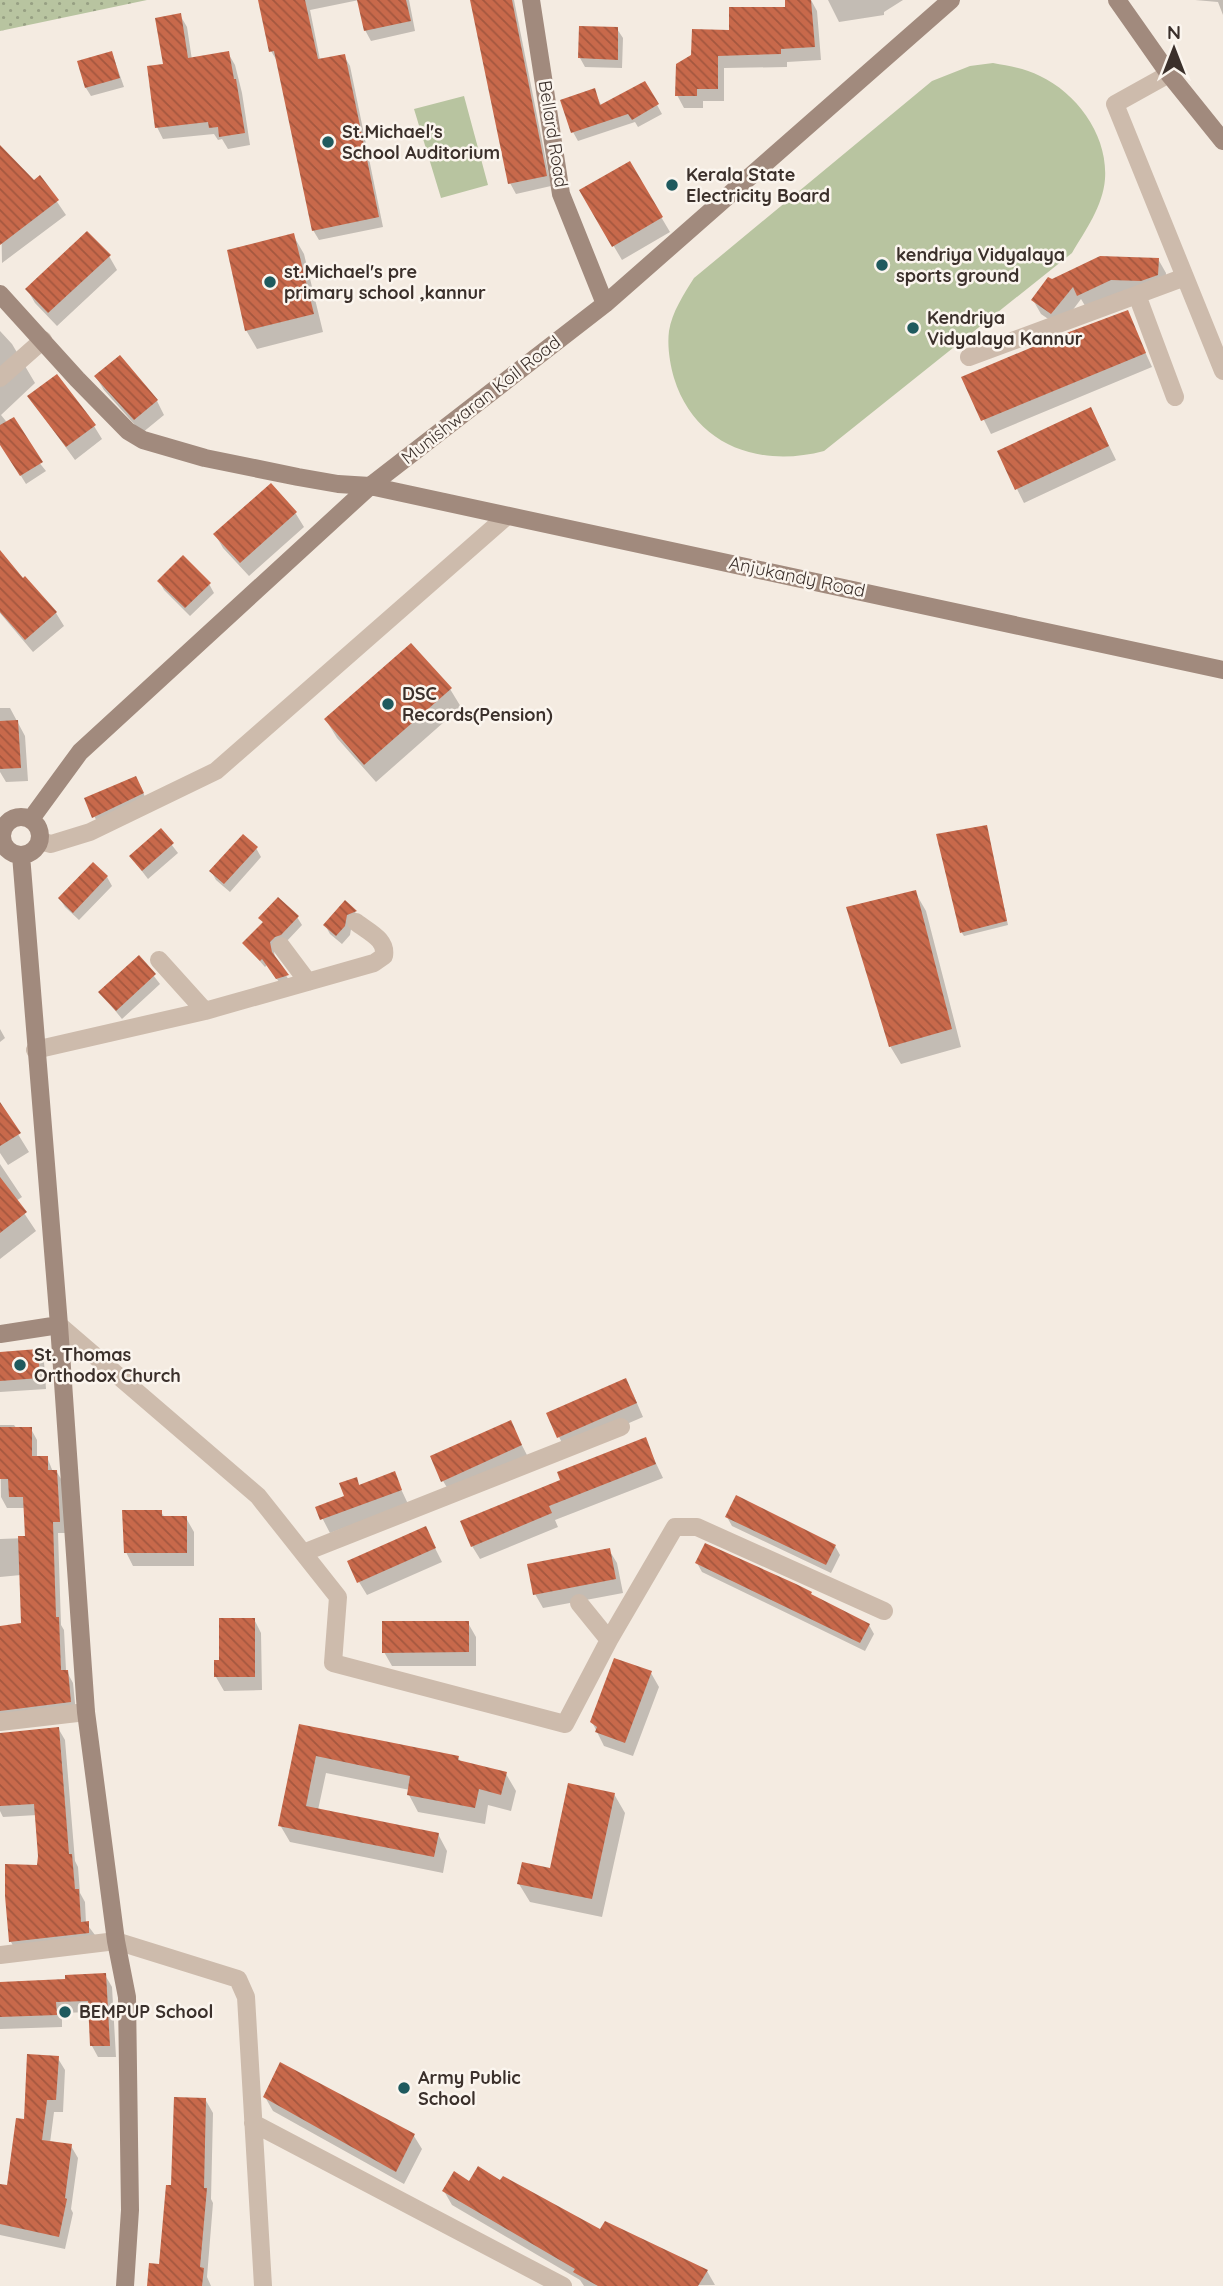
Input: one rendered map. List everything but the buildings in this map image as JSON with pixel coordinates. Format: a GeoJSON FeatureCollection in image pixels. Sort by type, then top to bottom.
{"type":"FeatureCollection","features":[{"type":"Feature","properties":{"kind":"street","name":"Bellard Road"},"geometry":{"type":"LineString","coordinates":[[531,0],[561,194],[605,304]]}},
{"type":"Feature","properties":{"kind":"street","name":"Munishwaran Koil Road"},"geometry":{"type":"LineString","coordinates":[[31,819],[80,752],[370,486],[605,304],[951,0]]}},
{"type":"Feature","properties":{"kind":"street"},"geometry":{"type":"LineString","coordinates":[[1117,0],[1169,74],[1223,141]]}},
{"type":"Feature","properties":{"kind":"street"},"geometry":{"type":"LineString","coordinates":[[1169,74],[1115,104],[1223,371]]}},
{"type":"Feature","properties":{"kind":"street"},"geometry":{"type":"LineString","coordinates":[[969,357],[1185,277]]}},
{"type":"Feature","properties":{"kind":"street","name":"Anjukandy Road"},"geometry":{"type":"LineString","coordinates":[[0,294],[77,379],[128,431],[143,440],[196,456],[338,484],[370,486],[1223,670]]}},
{"type":"Feature","properties":{"kind":"street"},"geometry":{"type":"LineString","coordinates":[[1137,295],[1175,397]]}},
{"type":"Feature","properties":{"kind":"street"},"geometry":{"type":"LineString","coordinates":[[0,378],[43,340]]}},
{"type":"Feature","properties":{"kind":"street"},"geometry":{"type":"LineString","coordinates":[[40,841],[51,844],[90,832],[216,771],[508,516]]}},
{"type":"Feature","properties":{"kind":"street"},"geometry":{"type":"LineString","coordinates":[[9,850],[33,851],[40,841],[39,828],[31,819],[18,817],[7,823],[2,834],[9,850],[35,1050],[59,1325],[86,1712],[116,1941],[127,1997],[130,2210],[125,2286]]}},
{"type":"Feature","properties":{"kind":"street"},"geometry":{"type":"LineString","coordinates":[[35,1050],[205,1011],[374,963],[383,956],[385,949],[382,941],[356,922]]}},
{"type":"Feature","properties":{"kind":"street"},"geometry":{"type":"LineString","coordinates":[[281,946],[308,982]]}},
{"type":"Feature","properties":{"kind":"street"},"geometry":{"type":"LineString","coordinates":[[159,960],[205,1011]]}},
{"type":"Feature","properties":{"kind":"street"},"geometry":{"type":"LineString","coordinates":[[0,1335],[59,1325]]}},
{"type":"Feature","properties":{"kind":"street"},"geometry":{"type":"LineString","coordinates":[[59,1325],[258,1496],[338,1597],[333,1664],[565,1724],[609,1640],[675,1527],[696,1527],[884,1611]]}},
{"type":"Feature","properties":{"kind":"street"},"geometry":{"type":"LineString","coordinates":[[303,1553],[621,1427]]}},
{"type":"Feature","properties":{"kind":"street"},"geometry":{"type":"LineString","coordinates":[[579,1603],[609,1640]]}},
{"type":"Feature","properties":{"kind":"street"},"geometry":{"type":"LineString","coordinates":[[0,1722],[86,1712]]}},
{"type":"Feature","properties":{"kind":"street"},"geometry":{"type":"LineString","coordinates":[[0,1955],[116,1941],[238,1979],[246,1997],[263,2286]]}},
{"type":"Feature","properties":{"kind":"street"},"geometry":{"type":"LineString","coordinates":[[253,2123],[564,2286]]}},
{"type":"Feature","properties":{"kind":"green space"},"geometry":{"type":"Polygon","coordinates":[[[0,0],[147,0],[0,31],[0,0]]]}},
{"type":"Feature","properties":{"kind":"green space","name":"kendriya Vidyalaya sports ground"},"geometry":{"type":"Polygon","coordinates":[[[993,63],[1029,71],[1054,84],[1078,105],[1096,132],[1105,163],[1104,189],[1093,218],[1072,253],[824,451],[800,456],[754,453],[733,446],[714,435],[697,420],[684,401],[674,378],[669,355],[669,331],[673,317],[694,278],[932,81],[970,66],[993,63]]]}},
{"type":"Feature","properties":{"kind":"green space"},"geometry":{"type":"Polygon","coordinates":[[[464,96],[488,185],[441,198],[414,109],[464,96]]]}},
{"type":"Feature","properties":{"kind":"place","name":"St.Michael's School Auditorium"},"geometry":{"type":"Point","coordinates":[328,142]}},
{"type":"Feature","properties":{"kind":"place","name":"Kerala State Electricity Board"},"geometry":{"type":"Point","coordinates":[672,185]}},
{"type":"Feature","properties":{"kind":"place","name":"kendriya Vidyalaya sports ground"},"geometry":{"type":"Point","coordinates":[882,265]}},
{"type":"Feature","properties":{"kind":"place","name":"st.Michael's pre primary school ,kannur"},"geometry":{"type":"Point","coordinates":[270,282]}},
{"type":"Feature","properties":{"kind":"place","name":"Kendriya Vidyalaya Kannur"},"geometry":{"type":"Point","coordinates":[913,328]}},
{"type":"Feature","properties":{"kind":"place","name":"DSC Records(Pension)"},"geometry":{"type":"Point","coordinates":[388,704]}},
{"type":"Feature","properties":{"kind":"place","name":"St. Thomas Orthodox Church"},"geometry":{"type":"Point","coordinates":[20,1365]}},
{"type":"Feature","properties":{"kind":"place","name":"BEMPUP School"},"geometry":{"type":"Point","coordinates":[65,2012]}},
{"type":"Feature","properties":{"kind":"place","name":"Army Public School"},"geometry":{"type":"Point","coordinates":[404,2088]}}]}
